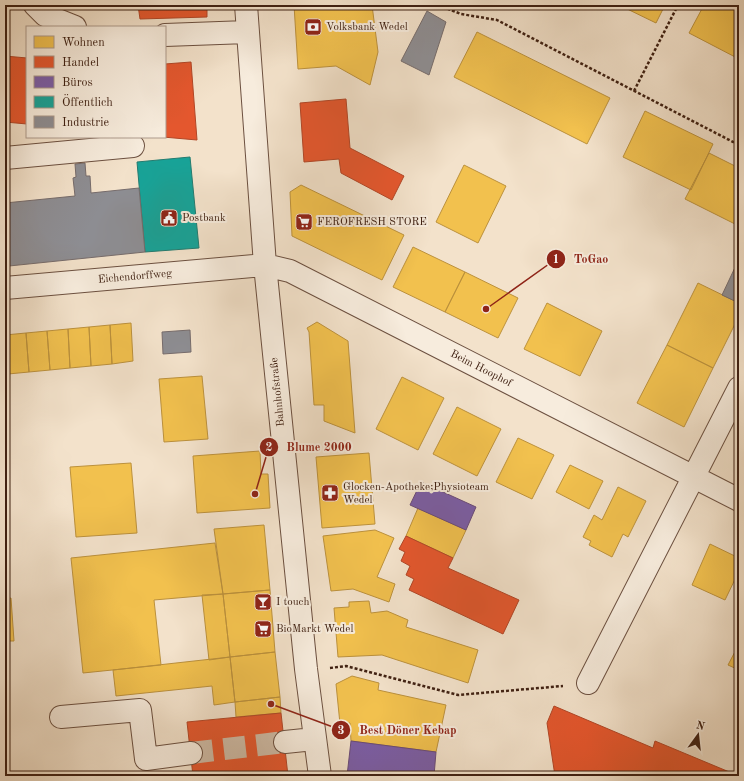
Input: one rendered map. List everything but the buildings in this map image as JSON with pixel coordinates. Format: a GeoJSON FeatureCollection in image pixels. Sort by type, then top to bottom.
{"type":"FeatureCollection","features":[{"type":"Feature","properties":{"kind":"street"},"geometry":{"type":"LineString","coordinates":[[35,5],[45,15],[72,26]]}},
{"type":"Feature","properties":{"kind":"street","name":"Bahnhofstraße"},"geometry":{"type":"LineString","coordinates":[[246,5],[265,265],[306,669],[320,776]]}},
{"type":"Feature","properties":{"kind":"street"},"geometry":{"type":"LineString","coordinates":[[166,35],[247,32]]}},
{"type":"Feature","properties":{"kind":"street"},"geometry":{"type":"LineString","coordinates":[[5,158],[133,146]]}},
{"type":"Feature","properties":{"kind":"street","name":"Eichendorffweg"},"geometry":{"type":"LineString","coordinates":[[5,288],[265,265]]}},
{"type":"Feature","properties":{"kind":"street","name":"Beim Hoophof"},"geometry":{"type":"LineString","coordinates":[[265,265],[290,271],[739,500]]}},
{"type":"Feature","properties":{"kind":"street"},"geometry":{"type":"LineString","coordinates":[[588,684],[695,478],[739,388]]}},
{"type":"Feature","properties":{"kind":"street"},"geometry":{"type":"LineString","coordinates":[[61,717],[140,710],[146,759],[191,753]]}},
{"type":"Feature","properties":{"kind":"street"},"geometry":{"type":"LineString","coordinates":[[285,742],[314,739]]}},
{"type":"Feature","properties":{"kind":"path"},"geometry":{"type":"LineString","coordinates":[[438,5],[461,14],[496,20],[739,145]]}},
{"type":"Feature","properties":{"kind":"path"},"geometry":{"type":"LineString","coordinates":[[634,91],[678,5]]}},
{"type":"Feature","properties":{"kind":"path"},"geometry":{"type":"LineString","coordinates":[[306,669],[346,666],[458,694],[588,684]]}},
{"type":"Feature","properties":{"kind":"tunnel"},"geometry":{"type":"LineString","coordinates":[[191,753],[285,742]]}},
{"type":"Feature","properties":{"kind":"place","name":"Volksbank Wedel"},"geometry":{"type":"Point","coordinates":[313,27]}},
{"type":"Feature","properties":{"kind":"place","name":"Postbank"},"geometry":{"type":"Point","coordinates":[169,218]}},
{"type":"Feature","properties":{"kind":"place","name":"FEROFRESH STORE"},"geometry":{"type":"Point","coordinates":[304,222]}},
{"type":"Feature","properties":{"kind":"place","name":"ToGao"},"geometry":{"type":"Point","coordinates":[486,309]}},
{"type":"Feature","properties":{"kind":"place","name":"Glocken-Apotheke;Physioteam Wedel"},"geometry":{"type":"Point","coordinates":[330,493]}},
{"type":"Feature","properties":{"kind":"place","name":"Blume 2000"},"geometry":{"type":"Point","coordinates":[255,494]}},
{"type":"Feature","properties":{"kind":"place","name":"I touch"},"geometry":{"type":"Point","coordinates":[263,602]}},
{"type":"Feature","properties":{"kind":"place","name":"BioMarkt Wedel"},"geometry":{"type":"Point","coordinates":[263,629]}},
{"type":"Feature","properties":{"kind":"place","name":"Best Döner Kebap"},"geometry":{"type":"Point","coordinates":[271,704]}}]}
